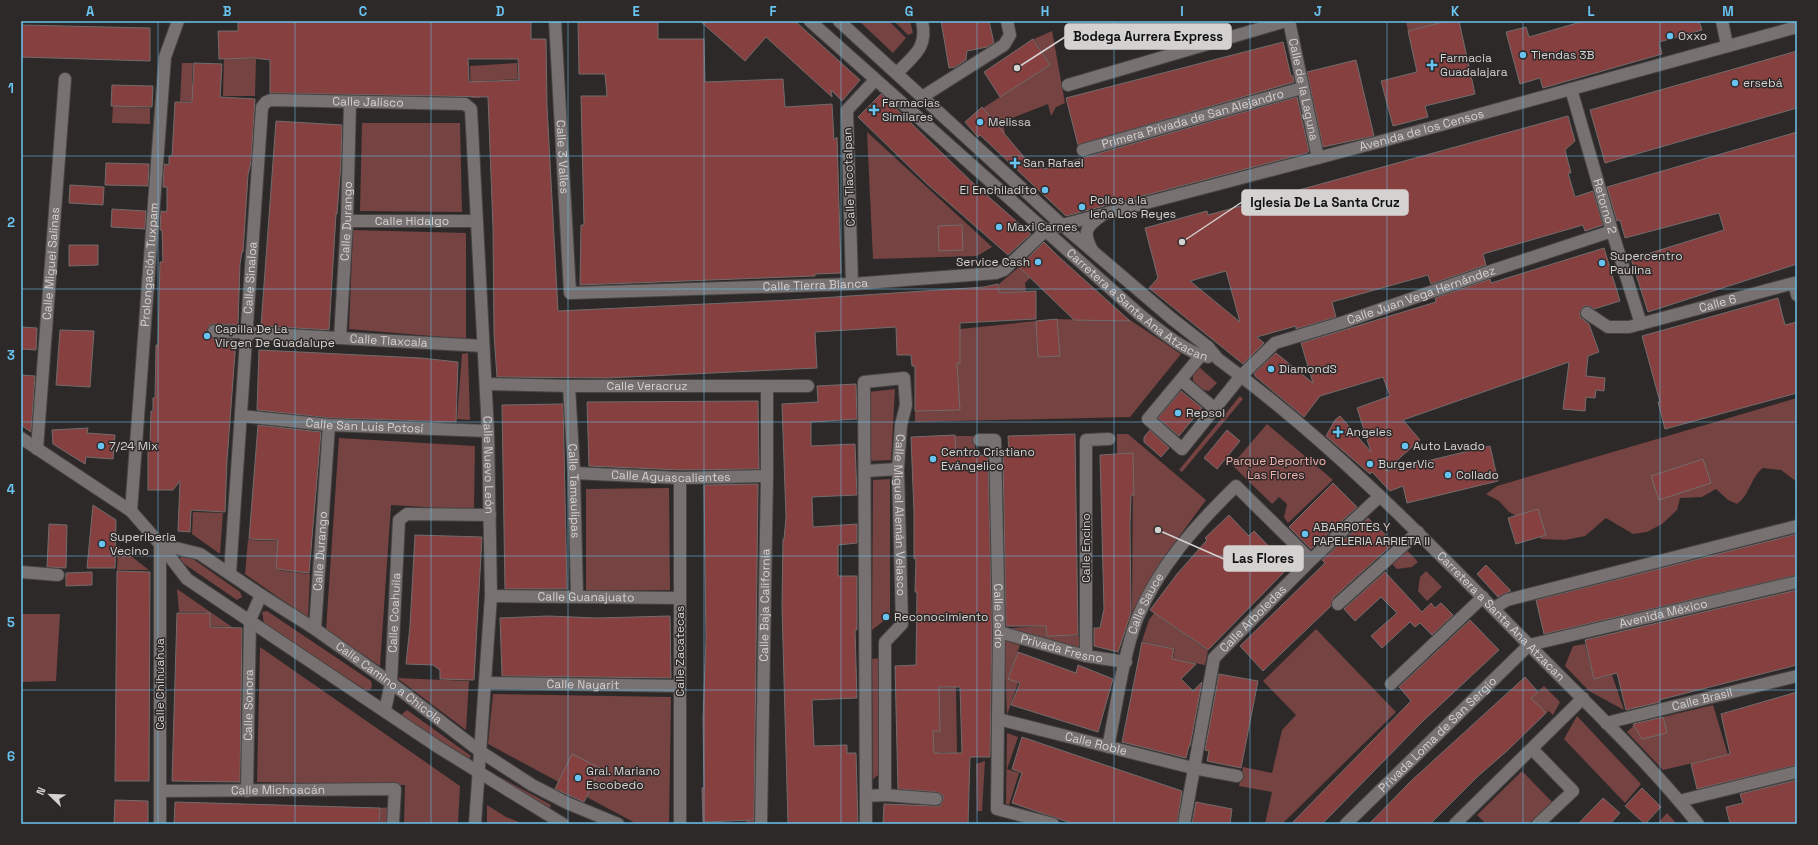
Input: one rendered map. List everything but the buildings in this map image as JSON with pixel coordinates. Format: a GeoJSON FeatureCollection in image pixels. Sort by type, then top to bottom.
{"type":"FeatureCollection","features":[{"type":"Feature","properties":{"kind":"street","name":"Prolongación Tuxpam"},"geometry":{"type":"LineString","coordinates":[[131,511],[165,57],[178,21]]}},
{"type":"Feature","properties":{"kind":"street","name":"Calle 3 Valles"},"geometry":{"type":"LineString","coordinates":[[554,21],[570,293]]}},
{"type":"Feature","properties":{"kind":"street","name":"Carretera a Santa Ana Atzacan"},"geometry":{"type":"LineString","coordinates":[[810,21],[1045,231],[1150,322],[1170,337],[1204,351],[1218,359],[1241,376],[1307,430],[1380,496],[1418,532],[1583,698],[1659,777],[1698,824]]}},
{"type":"Feature","properties":{"kind":"street","name":"Carretera a Santa Ana Atzacan"},"geometry":{"type":"LineString","coordinates":[[840,21],[1062,225],[1171,318],[1204,351]]}},
{"type":"Feature","properties":{"kind":"street"},"geometry":{"type":"LineString","coordinates":[[897,73],[920,48],[924,41],[925,33],[922,21]]}},
{"type":"Feature","properties":{"kind":"street"},"geometry":{"type":"LineString","coordinates":[[922,97],[1004,45],[1010,35],[1007,21]]}},
{"type":"Feature","properties":{"kind":"street"},"geometry":{"type":"LineString","coordinates":[[1068,85],[1287,21]]}},
{"type":"Feature","properties":{"kind":"street","name":"Calle de la Laguna"},"geometry":{"type":"LineString","coordinates":[[1287,21],[1318,158]]}},
{"type":"Feature","properties":{"kind":"street"},"geometry":{"type":"LineString","coordinates":[[1722,21],[1727,45]]}},
{"type":"Feature","properties":{"kind":"street","name":"Avenida de los Censos"},"geometry":{"type":"LineString","coordinates":[[1045,231],[1062,225],[1318,158],[1797,27]]}},
{"type":"Feature","properties":{"kind":"street","name":"Calle Miguel Salinas"},"geometry":{"type":"LineString","coordinates":[[37,449],[65,78]]}},
{"type":"Feature","properties":{"kind":"street","name":"Calle Tlacotalpan"},"geometry":{"type":"LineString","coordinates":[[852,284],[847,110],[875,80]]}},
{"type":"Feature","properties":{"kind":"street","name":"Primera Privada de San Alejandro"},"geometry":{"type":"LineString","coordinates":[[1083,150],[1302,88]]}},
{"type":"Feature","properties":{"kind":"street","name":"Retorno 2"},"geometry":{"type":"LineString","coordinates":[[1571,88],[1612,231],[1641,324]]}},
{"type":"Feature","properties":{"kind":"street","name":"Calle Jalisco"},"geometry":{"type":"LineString","coordinates":[[266,102],[271,100],[350,103],[465,104],[469,106]]}},
{"type":"Feature","properties":{"kind":"street","name":"Calle Sinaloa"},"geometry":{"type":"LineString","coordinates":[[230,573],[262,107],[266,102]]}},
{"type":"Feature","properties":{"kind":"street","name":"Calle Durango"},"geometry":{"type":"LineString","coordinates":[[340,338],[347,221],[350,103]]}},
{"type":"Feature","properties":{"kind":"street","name":"Calle Nuevo León"},"geometry":{"type":"LineString","coordinates":[[469,106],[471,109],[486,384],[491,596],[475,824]]}},
{"type":"Feature","properties":{"kind":"street"},"geometry":{"type":"LineString","coordinates":[[1092,251],[1088,242],[1087,230],[1089,225],[1104,214]]}},
{"type":"Feature","properties":{"kind":"street","name":"Calle Hidalgo"},"geometry":{"type":"LineString","coordinates":[[347,221],[477,221]]}},
{"type":"Feature","properties":{"kind":"street","name":"Calle Tierra Blanca"},"geometry":{"type":"LineString","coordinates":[[570,293],[852,284],[996,274],[1004,270],[1045,231]]}},
{"type":"Feature","properties":{"kind":"street","name":"Calle Juan Vega Hernández"},"geometry":{"type":"LineString","coordinates":[[1181,380],[1148,419],[1182,450],[1241,376],[1275,343],[1341,323],[1612,231]]}},
{"type":"Feature","properties":{"kind":"street","name":"Calle 6"},"geometry":{"type":"LineString","coordinates":[[1588,313],[1608,327],[1629,327],[1795,289]]}},
{"type":"Feature","properties":{"kind":"street","name":"Calle Tlaxcala"},"geometry":{"type":"LineString","coordinates":[[214,331],[483,346]]}},
{"type":"Feature","properties":{"kind":"street"},"geometry":{"type":"LineString","coordinates":[[1204,351],[1181,380],[1215,409]]}},
{"type":"Feature","properties":{"kind":"street","name":"Calle Miguel Alemán Velasco"},"geometry":{"type":"LineString","coordinates":[[866,471],[864,382],[904,378],[906,405],[901,425],[898,469],[902,624],[885,642]]}},
{"type":"Feature","properties":{"kind":"street","name":"Calle Veracruz"},"geometry":{"type":"LineString","coordinates":[[486,384],[570,386],[808,386]]}},
{"type":"Feature","properties":{"kind":"street","name":"Calle Tamaulipas"},"geometry":{"type":"LineString","coordinates":[[570,386],[574,473],[576,596]]}},
{"type":"Feature","properties":{"kind":"street","name":"Calle Baja California"},"geometry":{"type":"LineString","coordinates":[[761,824],[767,476],[767,386]]}},
{"type":"Feature","properties":{"kind":"street","name":"Calle San Luis Potosí"},"geometry":{"type":"LineString","coordinates":[[241,416],[329,425],[488,431]]}},
{"type":"Feature","properties":{"kind":"street","name":"Calle Durango"},"geometry":{"type":"LineString","coordinates":[[315,629],[329,425]]}},
{"type":"Feature","properties":{"kind":"street","name":"Calle Camino a Chicola"},"geometry":{"type":"LineString","coordinates":[[21,438],[131,511],[160,544],[187,579],[385,710],[478,774],[561,824]]}},
{"type":"Feature","properties":{"kind":"street","name":"Calle Encino"},"geometry":{"type":"LineString","coordinates":[[1086,656],[1086,440],[1109,439]]}},
{"type":"Feature","properties":{"kind":"street","name":"Calle Cedro"},"geometry":{"type":"LineString","coordinates":[[979,440],[995,440],[999,632],[997,809],[1053,824]]}},
{"type":"Feature","properties":{"kind":"street"},"geometry":{"type":"LineString","coordinates":[[866,824],[864,647],[866,471],[898,469]]}},
{"type":"Feature","properties":{"kind":"street","name":"Calle Aguascalientes"},"geometry":{"type":"LineString","coordinates":[[574,473],[680,478],[767,476]]}},
{"type":"Feature","properties":{"kind":"street","name":"Calle Zacatecas"},"geometry":{"type":"LineString","coordinates":[[680,478],[680,824]]}},
{"type":"Feature","properties":{"kind":"street","name":"Calle Sauce"},"geometry":{"type":"LineString","coordinates":[[1108,747],[1126,662],[1137,620],[1167,565],[1186,539],[1211,510],[1236,486],[1311,560]]}},
{"type":"Feature","properties":{"kind":"street","name":"Calle Arboledas"},"geometry":{"type":"LineString","coordinates":[[1184,824],[1214,658],[1311,560],[1380,496]]}},
{"type":"Feature","properties":{"kind":"street","name":"Calle Coahuila"},"geometry":{"type":"LineString","coordinates":[[385,710],[391,683],[399,520],[407,514],[490,515]]}},
{"type":"Feature","properties":{"kind":"street"},"geometry":{"type":"LineString","coordinates":[[1494,608],[1507,600],[1797,526]]}},
{"type":"Feature","properties":{"kind":"street"},"geometry":{"type":"LineString","coordinates":[[1338,604],[1418,532]]}},
{"type":"Feature","properties":{"kind":"street","name":"Calle Camino a Chicola"},"geometry":{"type":"LineString","coordinates":[[160,544],[200,554],[315,629],[391,683],[481,752],[532,785],[567,803],[618,824]]}},
{"type":"Feature","properties":{"kind":"street","name":"Calle Chihuahua"},"geometry":{"type":"LineString","coordinates":[[160,544],[160,824]]}},
{"type":"Feature","properties":{"kind":"street"},"geometry":{"type":"LineString","coordinates":[[21,572],[58,575]]}},
{"type":"Feature","properties":{"kind":"street","name":"Avenida México"},"geometry":{"type":"LineString","coordinates":[[1529,645],[1797,582]]}},
{"type":"Feature","properties":{"kind":"street"},"geometry":{"type":"LineString","coordinates":[[250,620],[261,595]]}},
{"type":"Feature","properties":{"kind":"street","name":"Calle Guanajuato"},"geometry":{"type":"LineString","coordinates":[[491,596],[680,598]]}},
{"type":"Feature","properties":{"kind":"street"},"geometry":{"type":"LineString","coordinates":[[1390,684],[1483,597]]}},
{"type":"Feature","properties":{"kind":"street","name":"Calle Sonora"},"geometry":{"type":"LineString","coordinates":[[247,791],[250,620]]}},
{"type":"Feature","properties":{"kind":"street","name":"Privada Fresno"},"geometry":{"type":"LineString","coordinates":[[999,632],[1086,656],[1126,662]]}},
{"type":"Feature","properties":{"kind":"street"},"geometry":{"type":"LineString","coordinates":[[864,647],[885,642],[885,795]]}},
{"type":"Feature","properties":{"kind":"street","name":"Privada Loma de San Sergio"},"geometry":{"type":"LineString","coordinates":[[1346,824],[1529,645]]}},
{"type":"Feature","properties":{"kind":"street","name":"Calle Brasil"},"geometry":{"type":"LineString","coordinates":[[1606,723],[1797,676]]}},
{"type":"Feature","properties":{"kind":"street","name":"Calle Nayarit"},"geometry":{"type":"LineString","coordinates":[[486,683],[680,686]]}},
{"type":"Feature","properties":{"kind":"street"},"geometry":{"type":"LineString","coordinates":[[1454,824],[1583,698]]}},
{"type":"Feature","properties":{"kind":"street","name":"Calle Roble"},"geometry":{"type":"LineString","coordinates":[[998,719],[1193,768],[1237,776]]}},
{"type":"Feature","properties":{"kind":"street"},"geometry":{"type":"LineString","coordinates":[[1532,749],[1573,791],[1538,824]]}},
{"type":"Feature","properties":{"kind":"street"},"geometry":{"type":"LineString","coordinates":[[1679,801],[1797,772]]}},
{"type":"Feature","properties":{"kind":"street","name":"Calle Michoacán"},"geometry":{"type":"LineString","coordinates":[[160,791],[395,788],[393,824]]}},
{"type":"Feature","properties":{"kind":"street"},"geometry":{"type":"LineString","coordinates":[[866,796],[885,795],[936,799]]}},
{"type":"Feature","properties":{"kind":"street"},"geometry":{"type":"LineString","coordinates":[[561,824],[567,803]]}},
{"type":"Feature","properties":{"kind":"green space"},"geometry":{"type":"Polygon","coordinates":[[[859,21],[889,21],[906,38],[893,53],[859,21]]]}},
{"type":"Feature","properties":{"kind":"green space"},"geometry":{"type":"Polygon","coordinates":[[[894,21],[910,21],[913,33],[908,35],[894,21]]]}},
{"type":"Feature","properties":{"kind":"green space"},"geometry":{"type":"Polygon","coordinates":[[[1406,21],[1447,21],[1408,31],[1406,21]]]}},
{"type":"Feature","properties":{"kind":"green space"},"geometry":{"type":"Polygon","coordinates":[[[1052,31],[1065,103],[1056,107],[1051,116],[1048,104],[1002,122],[1005,132],[992,146],[981,136],[996,123],[983,108],[1050,65],[1034,39],[1052,31]]]}},
{"type":"Feature","properties":{"kind":"green space"},"geometry":{"type":"Polygon","coordinates":[[[224,59],[256,59],[255,96],[223,96],[224,59]]]}},
{"type":"Feature","properties":{"kind":"green space"},"geometry":{"type":"Polygon","coordinates":[[[182,63],[193,63],[192,84],[211,84],[210,101],[180,101],[182,63]]]}},
{"type":"Feature","properties":{"kind":"green space"},"geometry":{"type":"Polygon","coordinates":[[[517,63],[518,79],[480,81],[480,98],[471,98],[470,66],[517,63]]]}},
{"type":"Feature","properties":{"kind":"green space"},"geometry":{"type":"Polygon","coordinates":[[[113,106],[150,108],[150,124],[112,123],[113,106]]]}},
{"type":"Feature","properties":{"kind":"green space"},"geometry":{"type":"Polygon","coordinates":[[[362,123],[460,123],[462,212],[360,211],[362,123]]]}},
{"type":"Feature","properties":{"kind":"green space"},"geometry":{"type":"Polygon","coordinates":[[[867,132],[992,247],[977,256],[873,259],[867,132]]]}},
{"type":"Feature","properties":{"kind":"green space"},"geometry":{"type":"Polygon","coordinates":[[[353,230],[466,233],[466,339],[349,329],[353,230]]]}},
{"type":"Feature","properties":{"kind":"green space"},"geometry":{"type":"Polygon","coordinates":[[[1019,267],[1030,278],[1025,283],[1026,291],[999,293],[999,284],[1019,267]]]}},
{"type":"Feature","properties":{"kind":"green space"},"geometry":{"type":"Polygon","coordinates":[[[1124,316],[1181,354],[1130,417],[915,422],[915,411],[960,410],[957,371],[919,367],[960,363],[960,329],[1036,321],[1038,357],[1060,355],[1057,319],[1119,321],[1124,316]]]}},
{"type":"Feature","properties":{"kind":"green space"},"geometry":{"type":"Polygon","coordinates":[[[468,353],[470,420],[457,419],[462,354],[468,353]]]}},
{"type":"Feature","properties":{"kind":"green space"},"geometry":{"type":"Polygon","coordinates":[[[1198,366],[1217,383],[1209,391],[1203,390],[1193,381],[1193,374],[1198,366]]]}},
{"type":"Feature","properties":{"kind":"green space"},"geometry":{"type":"Polygon","coordinates":[[[895,389],[891,460],[870,461],[869,392],[895,389]]]}},
{"type":"Feature","properties":{"kind":"green space"},"geometry":{"type":"Polygon","coordinates":[[[1240,396],[1243,399],[1182,472],[1179,470],[1240,396]]]}},
{"type":"Feature","properties":{"kind":"green space"},"geometry":{"type":"Polygon","coordinates":[[[1797,398],[1797,482],[1781,470],[1763,468],[1755,477],[1745,496],[1737,504],[1728,500],[1716,489],[1702,497],[1680,498],[1677,510],[1662,524],[1647,532],[1633,534],[1606,518],[1585,536],[1565,540],[1541,539],[1529,523],[1509,512],[1499,501],[1486,494],[1497,486],[1797,398]]]}},
{"type":"Feature","properties":{"kind":"green space","name":"Parque Deportivo Las Flores"},"geometry":{"type":"Polygon","coordinates":[[[1267,424],[1333,480],[1288,523],[1284,517],[1287,504],[1279,497],[1272,504],[1232,465],[1267,424]]]}},
{"type":"Feature","properties":{"kind":"green space"},"geometry":{"type":"Polygon","coordinates":[[[1117,434],[1128,434],[1206,500],[1162,560],[1132,613],[1133,453],[1117,454],[1117,434]]]}},
{"type":"Feature","properties":{"kind":"green space"},"geometry":{"type":"Polygon","coordinates":[[[955,436],[975,436],[975,455],[956,456],[955,436]]]}},
{"type":"Feature","properties":{"kind":"green space"},"geometry":{"type":"Polygon","coordinates":[[[339,438],[475,446],[474,510],[391,505],[380,666],[326,630],[339,438]]]}},
{"type":"Feature","properties":{"kind":"green space"},"geometry":{"type":"Polygon","coordinates":[[[890,479],[890,616],[872,630],[873,480],[890,479]]]}},
{"type":"Feature","properties":{"kind":"green space"},"geometry":{"type":"Polygon","coordinates":[[[669,488],[670,590],[586,591],[586,489],[669,488]]]}},
{"type":"Feature","properties":{"kind":"green space"},"geometry":{"type":"Polygon","coordinates":[[[193,512],[223,513],[220,554],[192,534],[193,512]]]}},
{"type":"Feature","properties":{"kind":"green space"},"geometry":{"type":"Polygon","coordinates":[[[248,540],[278,541],[276,570],[310,574],[308,618],[245,574],[248,540]]]}},
{"type":"Feature","properties":{"kind":"green space"},"geometry":{"type":"Polygon","coordinates":[[[118,546],[149,570],[117,570],[118,546]]]}},
{"type":"Feature","properties":{"kind":"green space"},"geometry":{"type":"Polygon","coordinates":[[[1404,547],[1418,562],[1412,567],[1397,569],[1389,561],[1404,547]]]}},
{"type":"Feature","properties":{"kind":"green space"},"geometry":{"type":"Polygon","coordinates":[[[186,554],[240,592],[242,597],[237,600],[183,563],[180,558],[186,554]]]}},
{"type":"Feature","properties":{"kind":"green space"},"geometry":{"type":"Polygon","coordinates":[[[1426,571],[1442,587],[1427,601],[1418,591],[1420,577],[1426,571]]]}},
{"type":"Feature","properties":{"kind":"green space"},"geometry":{"type":"Polygon","coordinates":[[[177,589],[232,627],[207,626],[206,612],[179,612],[177,589]]]}},
{"type":"Feature","properties":{"kind":"green space"},"geometry":{"type":"Polygon","coordinates":[[[267,611],[371,681],[372,686],[370,690],[365,690],[264,623],[262,612],[267,611]]]}},
{"type":"Feature","properties":{"kind":"green space"},"geometry":{"type":"Polygon","coordinates":[[[1154,613],[1208,651],[1205,665],[1173,659],[1175,649],[1142,641],[1149,620],[1154,613]]]}},
{"type":"Feature","properties":{"kind":"green space"},"geometry":{"type":"Polygon","coordinates":[[[21,614],[60,614],[56,681],[21,682],[21,614]]]}},
{"type":"Feature","properties":{"kind":"green space"},"geometry":{"type":"Polygon","coordinates":[[[1046,626],[1046,636],[1080,636],[1081,652],[1012,630],[1012,628],[1046,626]]]}},
{"type":"Feature","properties":{"kind":"green space"},"geometry":{"type":"Polygon","coordinates":[[[1316,629],[1396,712],[1282,824],[1265,824],[1272,792],[1239,786],[1243,767],[1272,773],[1282,730],[1296,715],[1263,681],[1316,629]]]}},
{"type":"Feature","properties":{"kind":"green space"},"geometry":{"type":"Polygon","coordinates":[[[1004,640],[1020,645],[1008,678],[1018,683],[1007,715],[1004,640]]]}},
{"type":"Feature","properties":{"kind":"green space"},"geometry":{"type":"Polygon","coordinates":[[[1585,644],[1594,679],[1612,675],[1624,710],[1589,691],[1565,666],[1573,646],[1585,644]]]}},
{"type":"Feature","properties":{"kind":"green space"},"geometry":{"type":"Polygon","coordinates":[[[260,647],[460,786],[458,824],[404,824],[405,785],[257,782],[260,647]]]}},
{"type":"Feature","properties":{"kind":"green space"},"geometry":{"type":"Polygon","coordinates":[[[880,658],[878,775],[873,779],[872,659],[880,658]]]}},
{"type":"Feature","properties":{"kind":"green space"},"geometry":{"type":"Polygon","coordinates":[[[397,678],[469,681],[466,730],[397,678]]]}},
{"type":"Feature","properties":{"kind":"green space"},"geometry":{"type":"Polygon","coordinates":[[[1544,686],[1560,702],[1553,715],[1549,711],[1546,713],[1531,698],[1544,686]]]}},
{"type":"Feature","properties":{"kind":"green space"},"geometry":{"type":"Polygon","coordinates":[[[956,687],[957,753],[941,752],[941,762],[897,732],[940,731],[940,708],[896,709],[896,689],[956,687]]]}},
{"type":"Feature","properties":{"kind":"green space"},"geometry":{"type":"Polygon","coordinates":[[[493,694],[671,697],[669,824],[637,824],[488,744],[493,694]]]}},
{"type":"Feature","properties":{"kind":"green space"},"geometry":{"type":"Polygon","coordinates":[[[1713,705],[1728,755],[1663,770],[1627,732],[1634,725],[1642,739],[1667,733],[1663,717],[1713,705]]]}},
{"type":"Feature","properties":{"kind":"green space"},"geometry":{"type":"Polygon","coordinates":[[[407,710],[471,756],[468,760],[401,715],[407,710]]]}},
{"type":"Feature","properties":{"kind":"green space"},"geometry":{"type":"Polygon","coordinates":[[[1577,716],[1641,784],[1625,803],[1564,739],[1577,716]]]}},
{"type":"Feature","properties":{"kind":"green space"},"geometry":{"type":"Polygon","coordinates":[[[1007,733],[1018,737],[1007,769],[1019,773],[1009,805],[1006,804],[1007,733]]]}},
{"type":"Feature","properties":{"kind":"green space"},"geometry":{"type":"Polygon","coordinates":[[[985,761],[982,811],[977,811],[976,764],[985,761]]]}},
{"type":"Feature","properties":{"kind":"green space"},"geometry":{"type":"Polygon","coordinates":[[[1522,771],[1552,802],[1529,824],[1486,824],[1477,815],[1522,771]]]}},
{"type":"Feature","properties":{"kind":"green space"},"geometry":{"type":"Polygon","coordinates":[[[500,777],[551,805],[549,810],[499,785],[500,777]]]}},
{"type":"Feature","properties":{"kind":"green space"},"geometry":{"type":"Polygon","coordinates":[[[487,805],[506,817],[519,822],[519,824],[487,824],[487,805]]]}},
{"type":"Feature","properties":{"kind":"green space"},"geometry":{"type":"Polygon","coordinates":[[[392,807],[390,824],[380,824],[380,808],[392,807]]]}},
{"type":"Feature","properties":{"kind":"green space"},"geometry":{"type":"Polygon","coordinates":[[[1667,813],[1677,824],[1657,824],[1667,813]]]}},
{"type":"Feature","properties":{"kind":"green space"},"geometry":{"type":"Polygon","coordinates":[[[747,820],[756,821],[756,824],[692,824],[745,823],[747,820]]]}},
{"type":"Feature","properties":{"kind":"place","name":"Oxxo"},"geometry":{"type":"Point","coordinates":[1670,36]}},
{"type":"Feature","properties":{"kind":"place","name":"Tiendas 3B"},"geometry":{"type":"Point","coordinates":[1523,55]}},
{"type":"Feature","properties":{"kind":"place","name":"Farmacia Guadalajara"},"geometry":{"type":"Point","coordinates":[1432,65]}},
{"type":"Feature","properties":{"kind":"place","name":"Bodega Aurrera Express"},"geometry":{"type":"Point","coordinates":[1017,68]}},
{"type":"Feature","properties":{"kind":"place","name":"ersebá"},"geometry":{"type":"Point","coordinates":[1735,83]}},
{"type":"Feature","properties":{"kind":"place","name":"Farmacias Similares"},"geometry":{"type":"Point","coordinates":[874,110]}},
{"type":"Feature","properties":{"kind":"place","name":"Melissa"},"geometry":{"type":"Point","coordinates":[980,122]}},
{"type":"Feature","properties":{"kind":"place","name":"San Rafael"},"geometry":{"type":"Point","coordinates":[1015,163]}},
{"type":"Feature","properties":{"kind":"place","name":"El Enchiladito"},"geometry":{"type":"Point","coordinates":[1045,190]}},
{"type":"Feature","properties":{"kind":"place","name":"Pollos a la leña Los Reyes"},"geometry":{"type":"Point","coordinates":[1082,207]}},
{"type":"Feature","properties":{"kind":"place","name":"Maxi Carnes"},"geometry":{"type":"Point","coordinates":[999,227]}},
{"type":"Feature","properties":{"kind":"place","name":"Iglesia De La Santa Cruz"},"geometry":{"type":"Point","coordinates":[1182,242]}},
{"type":"Feature","properties":{"kind":"place","name":"Service Cash"},"geometry":{"type":"Point","coordinates":[1038,262]}},
{"type":"Feature","properties":{"kind":"place","name":"Supercentro Paulina"},"geometry":{"type":"Point","coordinates":[1602,263]}},
{"type":"Feature","properties":{"kind":"place","name":"Capilla De La Virgen De Guadalupe"},"geometry":{"type":"Point","coordinates":[207,336]}},
{"type":"Feature","properties":{"kind":"place","name":"DiamondS"},"geometry":{"type":"Point","coordinates":[1271,369]}},
{"type":"Feature","properties":{"kind":"place","name":"Repsol"},"geometry":{"type":"Point","coordinates":[1178,413]}},
{"type":"Feature","properties":{"kind":"place","name":"Angeles"},"geometry":{"type":"Point","coordinates":[1338,432]}},
{"type":"Feature","properties":{"kind":"place","name":"7/24 Mix"},"geometry":{"type":"Point","coordinates":[101,446]}},
{"type":"Feature","properties":{"kind":"place","name":"Auto Lavado"},"geometry":{"type":"Point","coordinates":[1405,446]}},
{"type":"Feature","properties":{"kind":"place","name":"Centro Cristiano Evángelico"},"geometry":{"type":"Point","coordinates":[933,459]}},
{"type":"Feature","properties":{"kind":"place","name":"BurgerVic"},"geometry":{"type":"Point","coordinates":[1370,464]}},
{"type":"Feature","properties":{"kind":"place","name":"Collado"},"geometry":{"type":"Point","coordinates":[1448,475]}},
{"type":"Feature","properties":{"kind":"place","name":"Las Flores"},"geometry":{"type":"Point","coordinates":[1158,530]}},
{"type":"Feature","properties":{"kind":"place","name":"ABARROTES Y PAPELERIA ARRIETA II"},"geometry":{"type":"Point","coordinates":[1305,534]}},
{"type":"Feature","properties":{"kind":"place","name":"Superiberia Vecino"},"geometry":{"type":"Point","coordinates":[102,544]}},
{"type":"Feature","properties":{"kind":"place","name":"Reconocimiento"},"geometry":{"type":"Point","coordinates":[886,617]}},
{"type":"Feature","properties":{"kind":"place","name":"Gral. Mariano Escobedo"},"geometry":{"type":"Point","coordinates":[578,778]}}]}
